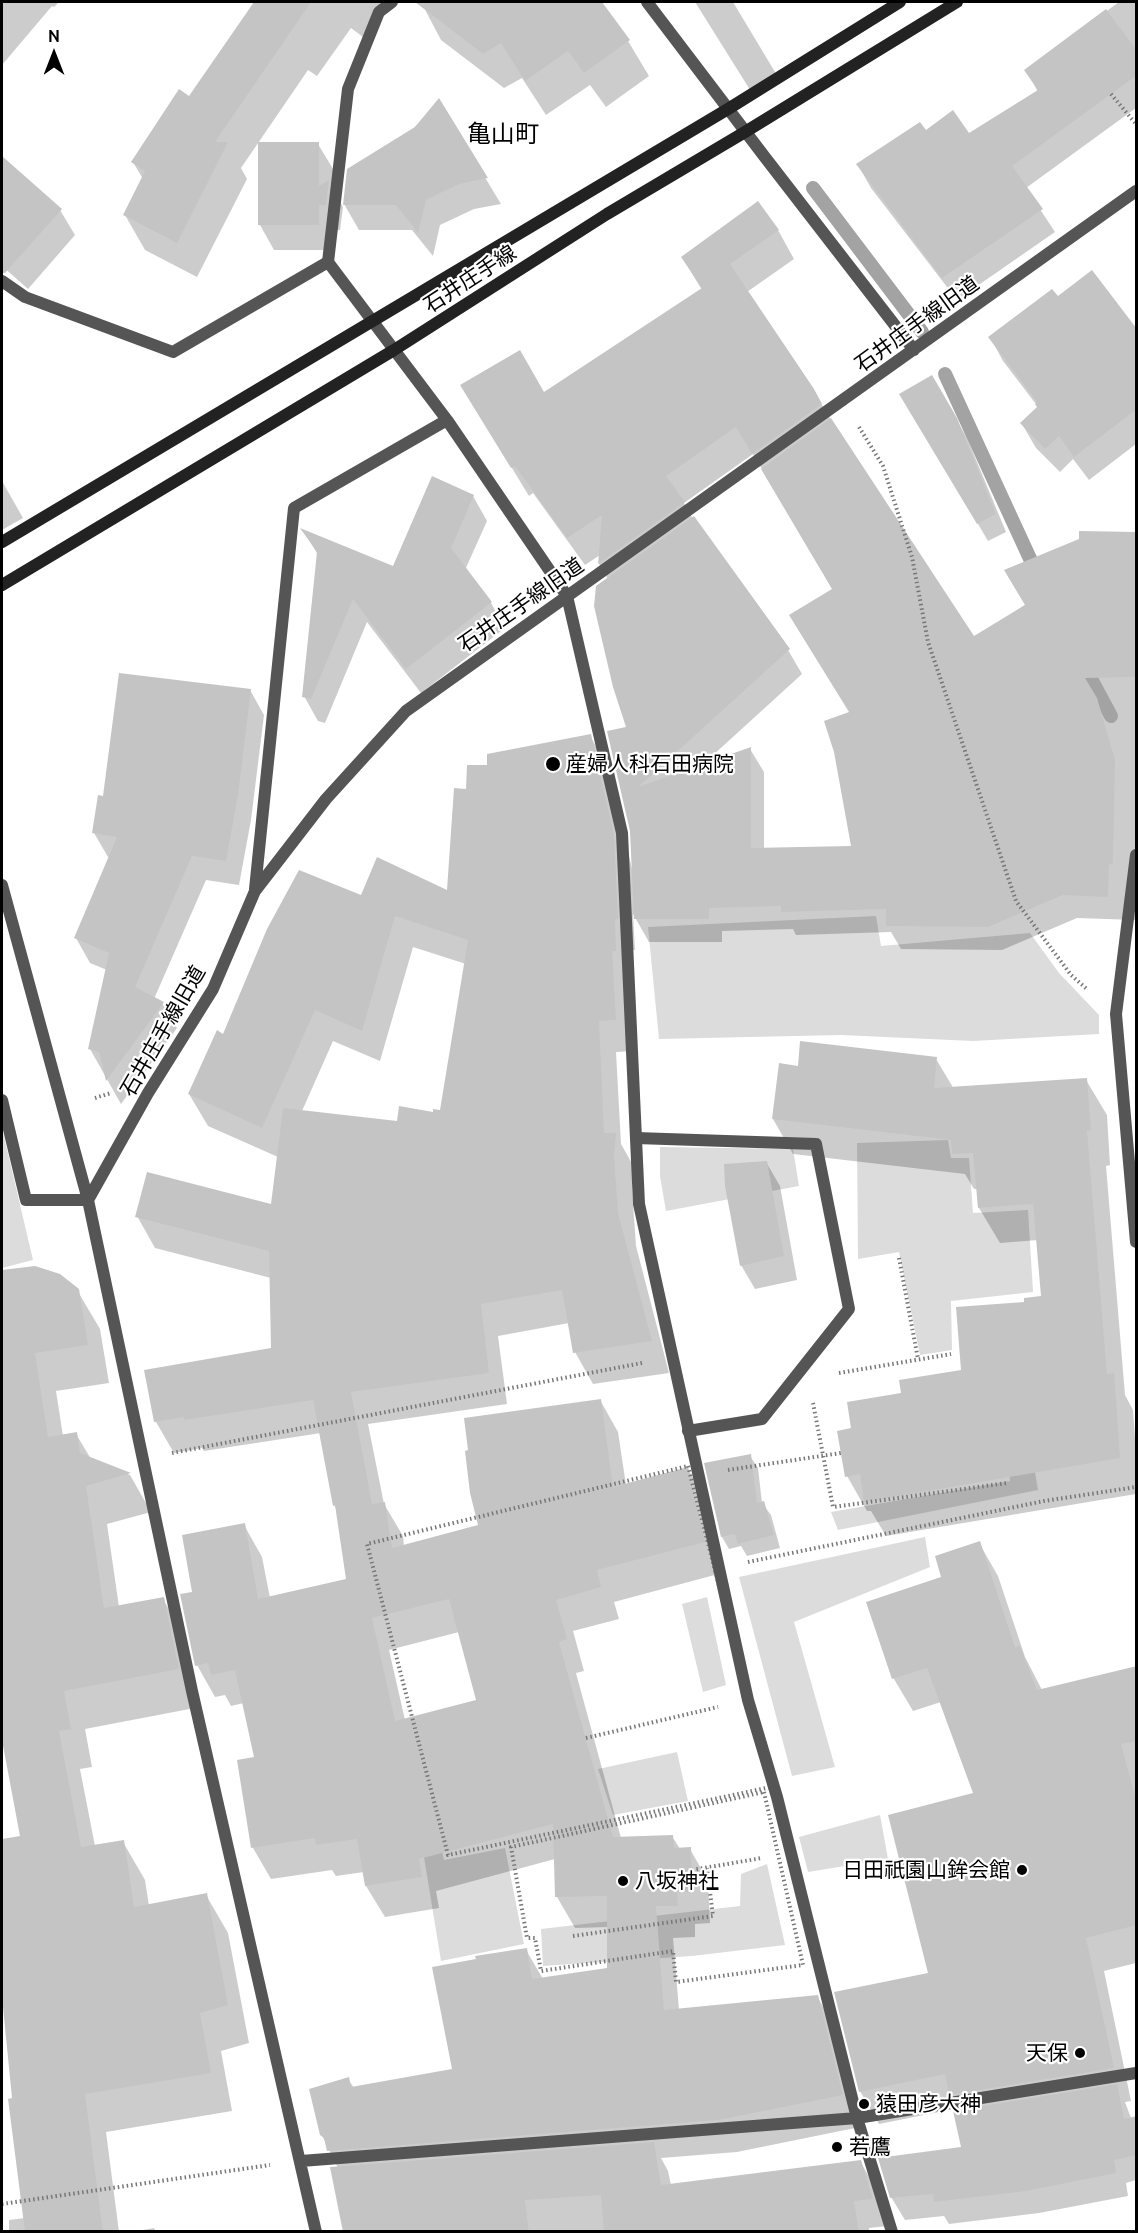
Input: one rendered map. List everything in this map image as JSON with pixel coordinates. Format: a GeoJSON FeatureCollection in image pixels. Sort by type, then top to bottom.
{"type":"FeatureCollection","features":[{"type":"Feature","properties":{"kind":"main road","name":"石井庄手線"},"geometry":{"type":"LineString","coordinates":[[2,542],[728,109],[900,2]]}},
{"type":"Feature","properties":{"kind":"main road","name":"石井庄手線"},"geometry":{"type":"LineString","coordinates":[[2,585],[394,350],[607,214],[957,2]]}},
{"type":"Feature","properties":{"kind":"street"},"geometry":{"type":"LineString","coordinates":[[392,2],[379,12],[348,89],[328,262],[447,420],[567,596],[622,833],[639,1204],[748,1700],[792,1853],[857,2118],[892,2232]]}},
{"type":"Feature","properties":{"kind":"street"},"geometry":{"type":"LineString","coordinates":[[647,2],[914,350]]}},
{"type":"Feature","properties":{"kind":"street","name":"石井庄手線旧道"},"geometry":{"type":"LineString","coordinates":[[88,1200],[148,1093],[213,989],[255,891],[326,800],[406,711],[1137,191]]}},
{"type":"Feature","properties":{"kind":"street"},"geometry":{"type":"LineString","coordinates":[[2,281],[25,297],[173,352],[328,262]]}},
{"type":"Feature","properties":{"kind":"street"},"geometry":{"type":"LineString","coordinates":[[255,891],[294,507],[447,420]]}},
{"type":"Feature","properties":{"kind":"street"},"geometry":{"type":"LineString","coordinates":[[1137,855],[1116,1014],[1131,1106],[1137,1242]]}},
{"type":"Feature","properties":{"kind":"street"},"geometry":{"type":"LineString","coordinates":[[2,885],[88,1200],[192,1691],[316,2232]]}},
{"type":"Feature","properties":{"kind":"street"},"geometry":{"type":"LineString","coordinates":[[2,1100],[26,1200],[88,1200]]}},
{"type":"Feature","properties":{"kind":"street"},"geometry":{"type":"LineString","coordinates":[[636,1138],[816,1144],[849,1309],[762,1419],[688,1431]]}},
{"type":"Feature","properties":{"kind":"street"},"geometry":{"type":"LineString","coordinates":[[301,2161],[857,2118],[1137,2073]]}},
{"type":"Feature","properties":{"kind":"path"},"geometry":{"type":"LineString","coordinates":[[1111,94],[1137,124]]}},
{"type":"Feature","properties":{"kind":"path"},"geometry":{"type":"LineString","coordinates":[[843,401],[883,466],[912,557],[928,642],[1016,902],[1071,975],[1116,1014]]}},
{"type":"Feature","properties":{"kind":"path"},"geometry":{"type":"LineString","coordinates":[[899,1258],[918,1359]]}},
{"type":"Feature","properties":{"kind":"path"},"geometry":{"type":"LineString","coordinates":[[834,1374],[951,1354]]}},
{"type":"Feature","properties":{"kind":"path"},"geometry":{"type":"LineString","coordinates":[[144,1458],[672,1357]]}},
{"type":"Feature","properties":{"kind":"path"},"geometry":{"type":"LineString","coordinates":[[813,1401],[833,1507],[1007,1483]]}},
{"type":"Feature","properties":{"kind":"path"},"geometry":{"type":"LineString","coordinates":[[698,1474],[841,1453]]}},
{"type":"Feature","properties":{"kind":"path"},"geometry":{"type":"LineString","coordinates":[[688,1466],[748,1700],[771,1787],[448,1855],[368,1544],[688,1466]]}},
{"type":"Feature","properties":{"kind":"path"},"geometry":{"type":"LineString","coordinates":[[718,1568],[1044,1501],[1137,1487]]}},
{"type":"Feature","properties":{"kind":"path"},"geometry":{"type":"LineString","coordinates":[[586,1738],[748,1700]]}},
{"type":"Feature","properties":{"kind":"path"},"geometry":{"type":"LineString","coordinates":[[764,1792],[778,1855],[803,1965],[676,1982],[673,1951],[541,1971],[535,1938],[527,1938],[511,1846],[764,1792]]}},
{"type":"Feature","properties":{"kind":"path"},"geometry":{"type":"LineString","coordinates":[[692,1870],[792,1853]]}},
{"type":"Feature","properties":{"kind":"path"},"geometry":{"type":"LineString","coordinates":[[573,1936],[712,1916],[707,1868]]}},
{"type":"Feature","properties":{"kind":"path"},"geometry":{"type":"LineString","coordinates":[[2,2204],[301,2161]]}},
{"type":"Feature","properties":{"kind":"shaded area"},"geometry":{"type":"Polygon","coordinates":[[[876,916],[881,946],[1030,933],[1059,973],[1099,1015],[1099,1034],[973,1041],[841,1035],[659,1039],[648,927],[876,916]]]}},
{"type":"Feature","properties":{"kind":"shaded area"},"geometry":{"type":"Polygon","coordinates":[[[2,1128],[33,1260],[2,1268],[2,1128]]]}},
{"type":"Feature","properties":{"kind":"shaded area"},"geometry":{"type":"Polygon","coordinates":[[[948,1140],[951,1158],[969,1158],[973,1213],[1028,1210],[1033,1292],[951,1301],[952,1350],[920,1355],[899,1252],[858,1259],[857,1143],[948,1140]]]}},
{"type":"Feature","properties":{"kind":"shaded area"},"geometry":{"type":"Polygon","coordinates":[[[660,1147],[793,1149],[799,1186],[666,1211],[660,1176],[660,1147]]]}},
{"type":"Feature","properties":{"kind":"shaded area"},"geometry":{"type":"Polygon","coordinates":[[[1032,1454],[1038,1490],[838,1530],[831,1512],[1010,1481],[1007,1458],[1032,1454]]]}},
{"type":"Feature","properties":{"kind":"shaded area"},"geometry":{"type":"Polygon","coordinates":[[[925,1537],[930,1567],[794,1622],[835,1767],[792,1776],[739,1577],[925,1537]]]}},
{"type":"Feature","properties":{"kind":"shaded area"},"geometry":{"type":"Polygon","coordinates":[[[707,1597],[726,1685],[703,1692],[682,1604],[707,1597]]]}},
{"type":"Feature","properties":{"kind":"shaded area"},"geometry":{"type":"Polygon","coordinates":[[[677,1752],[688,1801],[613,1815],[598,1769],[677,1752]]]}},
{"type":"Feature","properties":{"kind":"shaded area"},"geometry":{"type":"Polygon","coordinates":[[[432,1804],[444,1860],[505,1848],[524,1944],[441,1961],[416,1808],[432,1804]]]}},
{"type":"Feature","properties":{"kind":"shaded area"},"geometry":{"type":"Polygon","coordinates":[[[880,1815],[888,1859],[808,1872],[799,1837],[880,1815]]]}},
{"type":"Feature","properties":{"kind":"shaded area"},"geometry":{"type":"Polygon","coordinates":[[[767,1864],[785,1945],[692,1956],[543,1966],[541,1929],[740,1906],[741,1874],[767,1864]]]}},
{"type":"Feature","properties":{"kind":"building"},"geometry":{"type":"Polygon","coordinates":[[[254,2],[311,2],[215,142],[228,142],[177,243],[123,215],[145,171],[131,162],[179,89],[189,96],[254,2]]]}},
{"type":"Feature","properties":{"kind":"building"},"geometry":{"type":"Polygon","coordinates":[[[415,2],[602,2],[630,40],[584,73],[568,51],[525,81],[501,43],[483,54],[415,2]]]}},
{"type":"Feature","properties":{"kind":"building"},"geometry":{"type":"Polygon","coordinates":[[[1106,9],[1137,51],[1137,75],[1012,166],[1043,209],[942,278],[856,164],[920,122],[926,130],[953,110],[969,133],[1038,90],[1024,70],[1106,9]]]}},
{"type":"Feature","properties":{"kind":"building"},"geometry":{"type":"Polygon","coordinates":[[[439,98],[488,178],[459,184],[426,200],[418,233],[396,205],[343,205],[347,169],[415,127],[439,98]]]}},
{"type":"Feature","properties":{"kind":"building"},"geometry":{"type":"Polygon","coordinates":[[[258,142],[319,142],[319,186],[329,180],[326,205],[319,205],[319,225],[258,225],[258,142]]]}},
{"type":"Feature","properties":{"kind":"building"},"geometry":{"type":"Polygon","coordinates":[[[2,156],[62,209],[5,273],[2,273],[2,156]]]}},
{"type":"Feature","properties":{"kind":"building"},"geometry":{"type":"Polygon","coordinates":[[[758,201],[779,230],[730,264],[822,404],[752,454],[736,427],[666,476],[685,502],[598,564],[602,515],[567,538],[515,466],[511,468],[460,385],[520,350],[544,392],[702,288],[681,257],[758,201]]]}},
{"type":"Feature","properties":{"kind":"building"},"geometry":{"type":"Polygon","coordinates":[[[1092,270],[1137,329],[1137,409],[1074,457],[1059,436],[1045,449],[1020,423],[1037,407],[1035,404],[1037,402],[988,337],[1052,289],[1058,296],[1092,270]]]}},
{"type":"Feature","properties":{"kind":"building"},"geometry":{"type":"Polygon","coordinates":[[[932,375],[957,418],[996,514],[977,524],[899,394],[932,375]]]}},
{"type":"Feature","properties":{"kind":"building"},"geometry":{"type":"Polygon","coordinates":[[[831,418],[974,636],[1025,605],[1004,570],[1079,539],[1079,531],[1137,532],[1137,677],[1085,678],[1097,698],[1115,760],[1113,863],[1109,865],[1108,897],[1063,895],[988,927],[886,926],[886,909],[781,912],[781,906],[709,908],[709,919],[634,919],[630,831],[607,731],[626,727],[613,687],[594,606],[596,586],[694,516],[790,649],[638,787],[751,747],[751,848],[851,846],[834,752],[824,721],[849,712],[789,615],[832,589],[761,469],[831,418]]]}},
{"type":"Feature","properties":{"kind":"building"},"geometry":{"type":"Polygon","coordinates":[[[432,476],[474,495],[451,548],[492,602],[406,669],[353,599],[311,699],[302,697],[317,552],[300,528],[393,566],[432,476]]]}},
{"type":"Feature","properties":{"kind":"building"},"geometry":{"type":"Polygon","coordinates":[[[119,673],[251,689],[238,795],[226,861],[192,856],[135,987],[164,1002],[106,1081],[99,1052],[88,1049],[109,953],[74,938],[117,837],[92,833],[98,795],[103,796],[119,673]]]}},
{"type":"Feature","properties":{"kind":"building"},"geometry":{"type":"Polygon","coordinates":[[[591,734],[614,834],[618,919],[615,919],[616,951],[612,951],[616,1020],[599,1021],[604,1133],[616,1133],[614,1156],[618,1213],[652,1341],[573,1353],[562,1290],[481,1304],[489,1373],[351,1392],[372,1504],[385,1502],[392,1548],[478,1525],[470,1493],[464,1418],[601,1399],[613,1487],[688,1467],[705,1542],[597,1570],[601,1587],[556,1600],[567,1639],[559,1642],[613,1837],[673,1835],[674,1848],[691,1847],[692,1892],[677,1892],[678,1906],[656,1906],[664,2010],[818,1995],[843,2095],[718,2120],[327,2151],[324,2138],[320,2135],[309,2089],[349,2077],[351,2087],[452,2069],[432,1967],[476,1959],[475,1956],[527,1948],[532,1979],[607,1968],[607,1896],[555,1897],[553,1824],[419,1859],[422,1877],[365,1886],[357,1839],[316,1845],[315,1838],[251,1848],[237,1760],[254,1757],[235,1670],[211,1675],[208,1663],[195,1666],[180,1594],[192,1592],[182,1535],[245,1523],[258,1599],[346,1579],[335,1505],[333,1506],[313,1400],[184,1420],[184,1417],[154,1422],[144,1370],[271,1348],[269,1251],[135,1217],[147,1172],[271,1204],[283,1108],[397,1121],[399,1106],[433,1112],[433,1109],[440,1110],[468,940],[395,916],[362,1031],[315,1010],[262,1128],[188,1094],[217,1030],[223,1034],[267,929],[299,870],[361,895],[377,857],[447,890],[454,788],[466,789],[467,765],[487,765],[487,754],[591,734]],[[449,1599],[372,1618],[395,1721],[476,1700],[449,1599]]]}},
{"type":"Feature","properties":{"kind":"building"},"geometry":{"type":"Polygon","coordinates":[[[800,1041],[937,1057],[934,1088],[1087,1078],[1091,1130],[1087,1131],[1107,1374],[1114,1373],[1120,1458],[864,1502],[860,1474],[845,1477],[837,1431],[851,1428],[847,1402],[901,1393],[899,1380],[961,1370],[956,1307],[1024,1302],[1024,1298],[1041,1296],[1033,1204],[978,1208],[973,1153],[952,1154],[951,1140],[772,1119],[779,1063],[798,1066],[800,1041]]]}},
{"type":"Feature","properties":{"kind":"building"},"geometry":{"type":"Polygon","coordinates":[[[767,1161],[784,1256],[740,1266],[725,1186],[724,1164],[767,1161]]]}},
{"type":"Feature","properties":{"kind":"building"},"geometry":{"type":"Polygon","coordinates":[[[35,1266],[60,1274],[79,1289],[88,1345],[35,1353],[48,1437],[77,1432],[80,1453],[131,1473],[86,1486],[104,1608],[164,1597],[179,1669],[64,1691],[71,1729],[59,1731],[81,1847],[124,1840],[134,1907],[207,1893],[228,2005],[200,2013],[211,2073],[85,2094],[103,2232],[25,2232],[8,2099],[12,2098],[2,1997],[2,1839],[20,1836],[2,1740],[2,1270],[35,1266]]]}},
{"type":"Feature","properties":{"kind":"building"},"geometry":{"type":"Polygon","coordinates":[[[751,1454],[757,1503],[764,1501],[774,1535],[738,1544],[735,1534],[721,1537],[704,1463],[751,1454]]]}},
{"type":"Feature","properties":{"kind":"building"},"geometry":{"type":"Polygon","coordinates":[[[980,1541],[1015,1647],[1020,1646],[1037,1690],[1137,1666],[1137,1741],[1121,1744],[1137,1804],[1137,1925],[1086,1938],[1114,2068],[949,2095],[945,2074],[859,2092],[834,1992],[928,1973],[888,1815],[973,1793],[927,1668],[892,1679],[866,1602],[941,1577],[935,1556],[980,1541]]]}},
{"type":"Feature","properties":{"kind":"building"},"geometry":{"type":"Polygon","coordinates":[[[1117,2084],[1124,2119],[1137,2116],[1137,2155],[1114,2160],[1116,2173],[1026,2191],[934,2202],[933,2194],[890,2198],[878,2158],[961,2147],[953,2111],[1117,2084]]]}},
{"type":"Feature","properties":{"kind":"building"},"geometry":{"type":"Polygon","coordinates":[[[654,2142],[661,2185],[861,2160],[873,2199],[854,2201],[859,2232],[604,2232],[601,2195],[525,2200],[529,2232],[343,2232],[330,2167],[654,2142]]]}},
{"type":"Feature","properties":{"kind":"waterway"},"geometry":{"type":"LineString","coordinates":[[813,188],[922,332]]}},
{"type":"Feature","properties":{"kind":"waterway"},"geometry":{"type":"LineString","coordinates":[[945,374],[1038,576]]}},
{"type":"Feature","properties":{"kind":"waterway"},"geometry":{"type":"LineString","coordinates":[[1082,662],[1111,716]]}},
{"type":"Feature","properties":{"kind":"place","name":"産婦人科石田病院"},"geometry":{"type":"Point","coordinates":[553,764]}},
{"type":"Feature","properties":{"kind":"place","name":"日田祇園山鉾会館"},"geometry":{"type":"Point","coordinates":[1022,1870]}},
{"type":"Feature","properties":{"kind":"place","name":"八坂神社"},"geometry":{"type":"Point","coordinates":[623,1881]}},
{"type":"Feature","properties":{"kind":"place","name":"天保"},"geometry":{"type":"Point","coordinates":[1080,2053]}},
{"type":"Feature","properties":{"kind":"place","name":"猿田彦大神"},"geometry":{"type":"Point","coordinates":[864,2104]}},
{"type":"Feature","properties":{"kind":"place","name":"若鷹"},"geometry":{"type":"Point","coordinates":[837,2147]}},
{"type":"Feature","properties":{"kind":"district","name":"亀山町"},"geometry":{"type":"Point","coordinates":[503,134]}}]}
